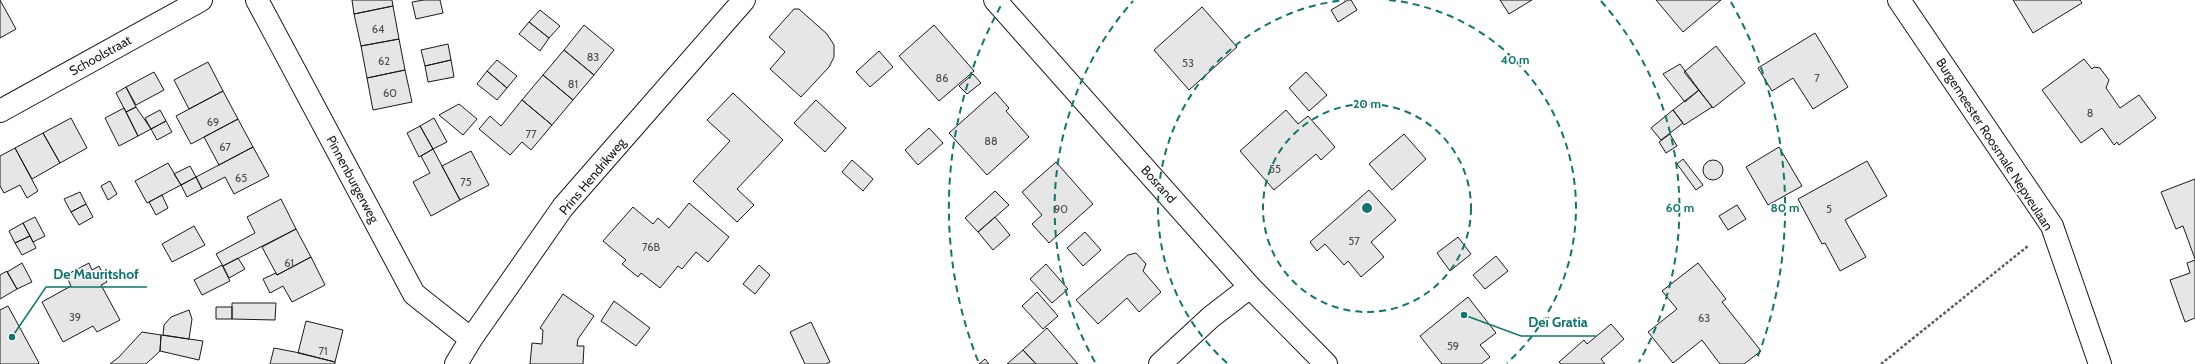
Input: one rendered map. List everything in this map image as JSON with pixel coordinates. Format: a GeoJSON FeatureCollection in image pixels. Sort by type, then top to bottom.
{"type":"FeatureCollection","features":[{"type":"Feature","properties":{"kind":"street","name":"Schoolstraat"},"geometry":{"type":"LineString","coordinates":[[0,111],[201,0]]}},
{"type":"Feature","properties":{"kind":"street","name":"Pinnenburgerweg"},"geometry":{"type":"LineString","coordinates":[[256,0],[414,294],[471,339]]}},
{"type":"Feature","properties":{"kind":"street","name":"Prins Hendrikweg"},"geometry":{"type":"LineString","coordinates":[[456,364],[471,339],[564,207],[744,0]]}},
{"type":"Feature","properties":{"kind":"street","name":"Bosrand"},"geometry":{"type":"LineString","coordinates":[[995,0],[1250,287],[1326,364]]}},
{"type":"Feature","properties":{"kind":"street","name":"Burgemeester Roosmale Nepveulaan"},"geometry":{"type":"LineString","coordinates":[[1899,0],[2052,226],[2100,364]]}},
{"type":"Feature","properties":{"kind":"street"},"geometry":{"type":"LineString","coordinates":[[1160,364],[1211,317],[1250,287]]}},
{"type":"Feature","properties":{"kind":"path"},"geometry":{"type":"LineString","coordinates":[[1881,364],[2052,226]]}},
{"type":"Feature","properties":{"kind":"building"},"geometry":{"type":"Polygon","coordinates":[[[0,0],[16,29],[0,38],[0,0]]]}},
{"type":"Feature","properties":{"kind":"building"},"geometry":{"type":"Polygon","coordinates":[[[352,0],[392,0],[393,6],[354,14],[352,0]]]}},
{"type":"Feature","properties":{"kind":"building"},"geometry":{"type":"Polygon","coordinates":[[[440,0],[443,13],[416,19],[412,2],[440,0]]]}},
{"type":"Feature","properties":{"kind":"building"},"geometry":{"type":"Polygon","coordinates":[[[1348,0],[1351,0],[1357,10],[1338,22],[1331,10],[1348,0]]]}},
{"type":"Feature","properties":{"kind":"building"},"geometry":{"type":"Polygon","coordinates":[[[1500,0],[1532,0],[1509,14],[1500,0]]]}},
{"type":"Feature","properties":{"kind":"building"},"geometry":{"type":"Polygon","coordinates":[[[1656,0],[1721,0],[1683,32],[1656,0]]]}},
{"type":"Feature","properties":{"kind":"building"},"geometry":{"type":"Polygon","coordinates":[[[2013,0],[2080,0],[2082,3],[2033,33],[2013,0]]]}},
{"type":"Feature","properties":{"kind":"building"},"geometry":{"type":"Polygon","coordinates":[[[393,6],[399,39],[361,46],[354,14],[393,6]]]}},
{"type":"Feature","properties":{"kind":"building"},"geometry":{"type":"Polygon","coordinates":[[[1202,7],[1237,47],[1189,90],[1154,50],[1202,7]]]}},
{"type":"Feature","properties":{"kind":"building"},"geometry":{"type":"Polygon","coordinates":[[[794,9],[799,9],[827,34],[834,45],[834,57],[829,67],[801,97],[770,69],[785,52],[769,37],[794,9]]]}},
{"type":"Feature","properties":{"kind":"building"},"geometry":{"type":"Polygon","coordinates":[[[540,10],[560,26],[549,38],[529,22],[540,10]]]}},
{"type":"Feature","properties":{"kind":"building"},"geometry":{"type":"Polygon","coordinates":[[[529,22],[549,38],[540,51],[519,34],[529,22]]]}},
{"type":"Feature","properties":{"kind":"building"},"geometry":{"type":"Polygon","coordinates":[[[584,25],[614,50],[594,75],[564,50],[584,25]]]}},
{"type":"Feature","properties":{"kind":"building"},"geometry":{"type":"Polygon","coordinates":[[[934,25],[974,71],[939,101],[899,56],[934,25]]]}},
{"type":"Feature","properties":{"kind":"building"},"geometry":{"type":"Polygon","coordinates":[[[1815,33],[1848,87],[1813,109],[1793,78],[1772,91],[1758,68],[1815,33]]]}},
{"type":"Feature","properties":{"kind":"building"},"geometry":{"type":"Polygon","coordinates":[[[399,39],[405,70],[367,78],[361,46],[399,39]]]}},
{"type":"Feature","properties":{"kind":"building"},"geometry":{"type":"Polygon","coordinates":[[[448,44],[451,60],[425,66],[421,50],[448,44]]]}},
{"type":"Feature","properties":{"kind":"building"},"geometry":{"type":"Polygon","coordinates":[[[1716,46],[1745,83],[1713,108],[1684,72],[1716,46]]]}},
{"type":"Feature","properties":{"kind":"building"},"geometry":{"type":"Polygon","coordinates":[[[564,50],[594,75],[573,100],[543,75],[564,50]]]}},
{"type":"Feature","properties":{"kind":"building"},"geometry":{"type":"Polygon","coordinates":[[[879,51],[893,67],[870,87],[856,72],[879,51]]]}},
{"type":"Feature","properties":{"kind":"building"},"geometry":{"type":"Polygon","coordinates":[[[2084,59],[2092,69],[2094,67],[2100,68],[2109,80],[2106,88],[2120,108],[2139,95],[2156,118],[2119,145],[2117,142],[2114,145],[2102,128],[2081,143],[2042,90],[2084,59]]]}},
{"type":"Feature","properties":{"kind":"building"},"geometry":{"type":"Polygon","coordinates":[[[451,60],[454,77],[428,82],[425,66],[451,60]]]}},
{"type":"Feature","properties":{"kind":"building"},"geometry":{"type":"Polygon","coordinates":[[[497,60],[517,76],[507,88],[487,71],[497,60]]]}},
{"type":"Feature","properties":{"kind":"building"},"geometry":{"type":"Polygon","coordinates":[[[208,62],[223,91],[189,109],[174,80],[208,62]]]}},
{"type":"Feature","properties":{"kind":"building"},"geometry":{"type":"Polygon","coordinates":[[[1680,64],[1699,90],[1685,102],[1663,74],[1680,64]]]}},
{"type":"Feature","properties":{"kind":"building"},"geometry":{"type":"Polygon","coordinates":[[[405,70],[412,102],[373,110],[367,78],[405,70]]]}},
{"type":"Feature","properties":{"kind":"building"},"geometry":{"type":"Polygon","coordinates":[[[487,71],[507,88],[497,100],[477,84],[487,71]]]}},
{"type":"Feature","properties":{"kind":"building"},"geometry":{"type":"Polygon","coordinates":[[[154,72],[164,90],[136,105],[126,87],[154,72]]]}},
{"type":"Feature","properties":{"kind":"building"},"geometry":{"type":"Polygon","coordinates":[[[1306,72],[1327,95],[1309,111],[1289,88],[1306,72]]]}},
{"type":"Feature","properties":{"kind":"building"},"geometry":{"type":"Polygon","coordinates":[[[973,74],[981,83],[967,94],[959,86],[973,74]]]}},
{"type":"Feature","properties":{"kind":"building"},"geometry":{"type":"Polygon","coordinates":[[[543,75],[573,100],[552,125],[522,100],[543,75]]]}},
{"type":"Feature","properties":{"kind":"building"},"geometry":{"type":"Polygon","coordinates":[[[126,87],[136,107],[126,112],[116,93],[126,87]]]}},
{"type":"Feature","properties":{"kind":"building"},"geometry":{"type":"Polygon","coordinates":[[[1699,90],[1712,107],[1684,125],[1673,110],[1699,90]]]}},
{"type":"Feature","properties":{"kind":"building"},"geometry":{"type":"Polygon","coordinates":[[[223,91],[238,119],[191,144],[176,116],[223,91]]]}},
{"type":"Feature","properties":{"kind":"building"},"geometry":{"type":"Polygon","coordinates":[[[995,92],[1009,108],[1006,111],[1029,137],[987,175],[949,133],[995,92]]]}},
{"type":"Feature","properties":{"kind":"building"},"geometry":{"type":"Polygon","coordinates":[[[733,93],[783,140],[737,189],[754,205],[737,222],[693,181],[730,141],[707,120],[733,93]]]}},
{"type":"Feature","properties":{"kind":"building"},"geometry":{"type":"Polygon","coordinates":[[[522,100],[552,125],[531,150],[522,142],[510,155],[479,129],[490,116],[501,126],[522,100]]]}},
{"type":"Feature","properties":{"kind":"building"},"geometry":{"type":"Polygon","coordinates":[[[816,100],[846,128],[825,152],[794,123],[816,100]]]}},
{"type":"Feature","properties":{"kind":"building"},"geometry":{"type":"Polygon","coordinates":[[[459,104],[477,119],[463,135],[439,115],[459,104]]]}},
{"type":"Feature","properties":{"kind":"building"},"geometry":{"type":"Polygon","coordinates":[[[136,107],[151,129],[138,136],[126,112],[136,107]]]}},
{"type":"Feature","properties":{"kind":"building"},"geometry":{"type":"Polygon","coordinates":[[[124,108],[138,136],[119,146],[105,118],[124,108]]]}},
{"type":"Feature","properties":{"kind":"building"},"geometry":{"type":"Polygon","coordinates":[[[160,110],[166,121],[151,129],[145,118],[160,110]]]}},
{"type":"Feature","properties":{"kind":"building"},"geometry":{"type":"Polygon","coordinates":[[[1286,110],[1298,124],[1308,116],[1335,147],[1321,160],[1316,154],[1274,190],[1240,151],[1286,110]]]}},
{"type":"Feature","properties":{"kind":"building"},"geometry":{"type":"Polygon","coordinates":[[[1673,110],[1683,123],[1661,140],[1651,128],[1673,110]]]}},
{"type":"Feature","properties":{"kind":"building"},"geometry":{"type":"Polygon","coordinates":[[[71,118],[87,148],[60,163],[43,133],[71,118]]]}},
{"type":"Feature","properties":{"kind":"building"},"geometry":{"type":"Polygon","coordinates":[[[434,118],[447,142],[433,149],[420,126],[434,118]]]}},
{"type":"Feature","properties":{"kind":"building"},"geometry":{"type":"Polygon","coordinates":[[[238,119],[253,147],[219,165],[204,137],[238,119]]]}},
{"type":"Feature","properties":{"kind":"building"},"geometry":{"type":"Polygon","coordinates":[[[166,121],[172,132],[157,140],[151,129],[166,121]]]}},
{"type":"Feature","properties":{"kind":"building"},"geometry":{"type":"Polygon","coordinates":[[[420,126],[433,149],[419,157],[407,133],[420,126]]]}},
{"type":"Feature","properties":{"kind":"building"},"geometry":{"type":"Polygon","coordinates":[[[929,128],[943,143],[918,165],[905,150],[929,128]]]}},
{"type":"Feature","properties":{"kind":"building"},"geometry":{"type":"Polygon","coordinates":[[[43,133],[60,163],[32,179],[15,148],[43,133]]]}},
{"type":"Feature","properties":{"kind":"building"},"geometry":{"type":"Polygon","coordinates":[[[1404,134],[1426,159],[1392,190],[1369,164],[1404,134]]]}},
{"type":"Feature","properties":{"kind":"building"},"geometry":{"type":"Polygon","coordinates":[[[1670,134],[1677,146],[1666,153],[1659,142],[1670,134]]]}},
{"type":"Feature","properties":{"kind":"building"},"geometry":{"type":"Polygon","coordinates":[[[253,147],[269,176],[234,194],[225,177],[202,189],[196,177],[253,147]]]}},
{"type":"Feature","properties":{"kind":"building"},"geometry":{"type":"Polygon","coordinates":[[[1779,147],[1802,186],[1768,205],[1746,167],[1779,147]]]}},
{"type":"Feature","properties":{"kind":"building"},"geometry":{"type":"Polygon","coordinates":[[[15,148],[38,191],[27,198],[20,185],[4,193],[0,186],[0,156],[15,148]]]}},
{"type":"Feature","properties":{"kind":"building"},"geometry":{"type":"Polygon","coordinates":[[[433,149],[460,200],[431,216],[413,182],[430,173],[421,156],[433,149]]]}},
{"type":"Feature","properties":{"kind":"building"},"geometry":{"type":"Polygon","coordinates":[[[471,151],[489,185],[460,200],[442,166],[471,151]]]}},
{"type":"Feature","properties":{"kind":"building"},"geometry":{"type":"Polygon","coordinates":[[[1683,159],[1703,185],[1696,190],[1677,164],[1683,159]]]}},
{"type":"Feature","properties":{"kind":"building"},"geometry":{"type":"Polygon","coordinates":[[[852,160],[873,179],[863,191],[842,172],[852,160]]]}},
{"type":"Feature","properties":{"kind":"building"},"geometry":{"type":"Polygon","coordinates":[[[1713,160],[1720,163],[1723,170],[1720,177],[1713,180],[1706,177],[1703,170],[1706,163],[1713,160]]]}},
{"type":"Feature","properties":{"kind":"building"},"geometry":{"type":"Polygon","coordinates":[[[1867,161],[1887,196],[1845,220],[1866,257],[1840,271],[1825,243],[1822,244],[1798,199],[1867,161]]]}},
{"type":"Feature","properties":{"kind":"building"},"geometry":{"type":"Polygon","coordinates":[[[1056,162],[1093,204],[1049,243],[1032,224],[1042,215],[1022,192],[1056,162]]]}},
{"type":"Feature","properties":{"kind":"building"},"geometry":{"type":"Polygon","coordinates":[[[168,163],[181,185],[147,203],[135,181],[168,163]]]}},
{"type":"Feature","properties":{"kind":"building"},"geometry":{"type":"Polygon","coordinates":[[[190,166],[196,177],[181,185],[174,174],[190,166]]]}},
{"type":"Feature","properties":{"kind":"building"},"geometry":{"type":"Polygon","coordinates":[[[196,177],[202,189],[187,197],[181,185],[196,177]]]}},
{"type":"Feature","properties":{"kind":"building"},"geometry":{"type":"Polygon","coordinates":[[[2195,179],[2195,259],[2183,226],[2176,229],[2161,192],[2195,179]]]}},
{"type":"Feature","properties":{"kind":"building"},"geometry":{"type":"Polygon","coordinates":[[[110,181],[117,194],[108,200],[101,186],[110,181]]]}},
{"type":"Feature","properties":{"kind":"building"},"geometry":{"type":"Polygon","coordinates":[[[1369,190],[1396,220],[1371,242],[1384,257],[1361,277],[1348,261],[1344,265],[1325,244],[1317,251],[1310,242],[1369,190]]]}},
{"type":"Feature","properties":{"kind":"building"},"geometry":{"type":"Polygon","coordinates":[[[995,191],[1009,205],[978,232],[965,218],[995,191]]]}},
{"type":"Feature","properties":{"kind":"building"},"geometry":{"type":"Polygon","coordinates":[[[80,192],[86,204],[71,212],[64,199],[80,192]]]}},
{"type":"Feature","properties":{"kind":"building"},"geometry":{"type":"Polygon","coordinates":[[[162,195],[168,208],[156,215],[149,202],[162,195]]]}},
{"type":"Feature","properties":{"kind":"building"},"geometry":{"type":"Polygon","coordinates":[[[281,199],[296,229],[223,266],[216,254],[255,233],[247,217],[281,199]]]}},
{"type":"Feature","properties":{"kind":"building"},"geometry":{"type":"Polygon","coordinates":[[[689,203],[729,237],[708,262],[696,252],[682,269],[678,266],[660,288],[641,273],[638,277],[622,264],[626,260],[603,241],[633,207],[653,224],[658,218],[669,228],[689,203]]]}},
{"type":"Feature","properties":{"kind":"building"},"geometry":{"type":"Polygon","coordinates":[[[86,204],[93,217],[79,225],[71,212],[86,204]]]}},
{"type":"Feature","properties":{"kind":"building"},"geometry":{"type":"Polygon","coordinates":[[[1737,205],[1746,219],[1728,230],[1719,216],[1737,205]]]}},
{"type":"Feature","properties":{"kind":"building"},"geometry":{"type":"Polygon","coordinates":[[[35,217],[45,236],[33,242],[23,223],[35,217]]]}},
{"type":"Feature","properties":{"kind":"building"},"geometry":{"type":"Polygon","coordinates":[[[995,217],[1010,235],[993,250],[978,232],[995,217]]]}},
{"type":"Feature","properties":{"kind":"building"},"geometry":{"type":"Polygon","coordinates":[[[23,223],[30,236],[15,243],[9,231],[23,223]]]}},
{"type":"Feature","properties":{"kind":"building"},"geometry":{"type":"Polygon","coordinates":[[[194,226],[205,245],[172,262],[162,244],[194,226]]]}},
{"type":"Feature","properties":{"kind":"building"},"geometry":{"type":"Polygon","coordinates":[[[296,229],[311,257],[277,275],[262,247],[296,229]]]}},
{"type":"Feature","properties":{"kind":"building"},"geometry":{"type":"Polygon","coordinates":[[[1085,232],[1101,250],[1083,266],[1067,248],[1085,232]]]}},
{"type":"Feature","properties":{"kind":"building"},"geometry":{"type":"Polygon","coordinates":[[[30,236],[36,248],[22,255],[15,243],[30,236]]]}},
{"type":"Feature","properties":{"kind":"building"},"geometry":{"type":"Polygon","coordinates":[[[1458,237],[1471,254],[1450,271],[1437,253],[1458,237]]]}},
{"type":"Feature","properties":{"kind":"building"},"geometry":{"type":"Polygon","coordinates":[[[1136,253],[1146,264],[1143,271],[1161,292],[1139,312],[1127,298],[1098,324],[1076,300],[1128,255],[1136,253]]]}},
{"type":"Feature","properties":{"kind":"building"},"geometry":{"type":"Polygon","coordinates":[[[1496,256],[1508,271],[1485,289],[1473,275],[1496,256]]]}},
{"type":"Feature","properties":{"kind":"building"},"geometry":{"type":"Polygon","coordinates":[[[311,257],[325,285],[292,302],[283,286],[270,293],[263,279],[276,273],[277,275],[311,257]]]}},
{"type":"Feature","properties":{"kind":"building"},"geometry":{"type":"Polygon","coordinates":[[[238,258],[245,269],[229,278],[223,266],[238,258]]]}},
{"type":"Feature","properties":{"kind":"building"},"geometry":{"type":"Polygon","coordinates":[[[2195,260],[2195,318],[2185,322],[2170,280],[2190,273],[2187,263],[2195,260]]]}},
{"type":"Feature","properties":{"kind":"building"},"geometry":{"type":"Polygon","coordinates":[[[22,263],[32,282],[17,289],[7,272],[22,263]]]}},
{"type":"Feature","properties":{"kind":"building"},"geometry":{"type":"Polygon","coordinates":[[[89,263],[92,270],[99,266],[107,282],[101,285],[120,320],[97,332],[93,326],[63,342],[42,302],[71,286],[66,275],[89,263]]]}},
{"type":"Feature","properties":{"kind":"building"},"geometry":{"type":"Polygon","coordinates":[[[1698,263],[1726,299],[1722,302],[1761,351],[1744,364],[1720,364],[1702,340],[1673,363],[1648,332],[1677,309],[1662,291],[1698,263]]]}},
{"type":"Feature","properties":{"kind":"building"},"geometry":{"type":"Polygon","coordinates":[[[1046,264],[1068,289],[1052,303],[1030,279],[1046,264]]]}},
{"type":"Feature","properties":{"kind":"building"},"geometry":{"type":"Polygon","coordinates":[[[222,265],[230,281],[202,295],[194,280],[222,265]]]}},
{"type":"Feature","properties":{"kind":"building"},"geometry":{"type":"Polygon","coordinates":[[[759,265],[770,275],[755,294],[743,284],[759,265]]]}},
{"type":"Feature","properties":{"kind":"building"},"geometry":{"type":"Polygon","coordinates":[[[7,271],[17,289],[0,299],[0,275],[7,271]]]}},
{"type":"Feature","properties":{"kind":"building"},"geometry":{"type":"Polygon","coordinates":[[[1037,292],[1058,316],[1043,329],[1022,306],[1037,292]]]}},
{"type":"Feature","properties":{"kind":"building"},"geometry":{"type":"Polygon","coordinates":[[[563,294],[594,316],[578,339],[577,346],[584,346],[583,364],[530,364],[532,343],[542,344],[543,330],[540,328],[563,294]]]}},
{"type":"Feature","properties":{"kind":"building"},"geometry":{"type":"Polygon","coordinates":[[[1468,297],[1496,333],[1480,345],[1490,357],[1481,364],[1442,364],[1420,336],[1468,297]]]}},
{"type":"Feature","properties":{"kind":"building"},"geometry":{"type":"Polygon","coordinates":[[[614,301],[650,328],[636,346],[601,321],[614,301]]]}},
{"type":"Feature","properties":{"kind":"building"},"geometry":{"type":"Polygon","coordinates":[[[232,303],[276,303],[275,320],[232,319],[232,303]]]}},
{"type":"Feature","properties":{"kind":"building"},"geometry":{"type":"Polygon","coordinates":[[[8,306],[39,363],[38,364],[0,364],[0,310],[8,306]]]}},
{"type":"Feature","properties":{"kind":"building"},"geometry":{"type":"Polygon","coordinates":[[[216,307],[232,307],[232,319],[216,319],[216,307]]]}},
{"type":"Feature","properties":{"kind":"building"},"geometry":{"type":"Polygon","coordinates":[[[189,310],[192,319],[189,339],[163,335],[164,325],[171,317],[189,310]]]}},
{"type":"Feature","properties":{"kind":"building"},"geometry":{"type":"Polygon","coordinates":[[[306,321],[343,330],[335,362],[298,353],[306,321]]]}},
{"type":"Feature","properties":{"kind":"building"},"geometry":{"type":"Polygon","coordinates":[[[811,322],[830,362],[826,364],[805,364],[790,332],[811,322]]]}},
{"type":"Feature","properties":{"kind":"building"},"geometry":{"type":"Polygon","coordinates":[[[1611,324],[1624,339],[1601,359],[1605,364],[1561,364],[1559,362],[1584,340],[1587,344],[1611,324]]]}},
{"type":"Feature","properties":{"kind":"building"},"geometry":{"type":"Polygon","coordinates":[[[1047,328],[1078,364],[1036,364],[1023,350],[1047,328]]]}},
{"type":"Feature","properties":{"kind":"building"},"geometry":{"type":"Polygon","coordinates":[[[142,332],[161,335],[160,351],[146,364],[110,364],[119,357],[142,332]]]}},
{"type":"Feature","properties":{"kind":"building"},"geometry":{"type":"Polygon","coordinates":[[[161,335],[203,341],[199,360],[160,351],[161,335]]]}},
{"type":"Feature","properties":{"kind":"building"},"geometry":{"type":"Polygon","coordinates":[[[274,348],[335,362],[335,364],[270,364],[274,348]]]}},
{"type":"Feature","properties":{"kind":"building"},"geometry":{"type":"Polygon","coordinates":[[[1023,350],[1036,364],[1007,364],[1023,350]]]}},
{"type":"Feature","properties":{"kind":"building"},"geometry":{"type":"Polygon","coordinates":[[[985,359],[989,364],[979,364],[985,359]]]}},
{"type":"Feature","properties":{"kind":"place","name":"Deï Gratia"},"geometry":{"type":"Point","coordinates":[1464,315]}},
{"type":"Feature","properties":{"kind":"place","name":"De Mauritshof"},"geometry":{"type":"Point","coordinates":[12,337]}}]}
